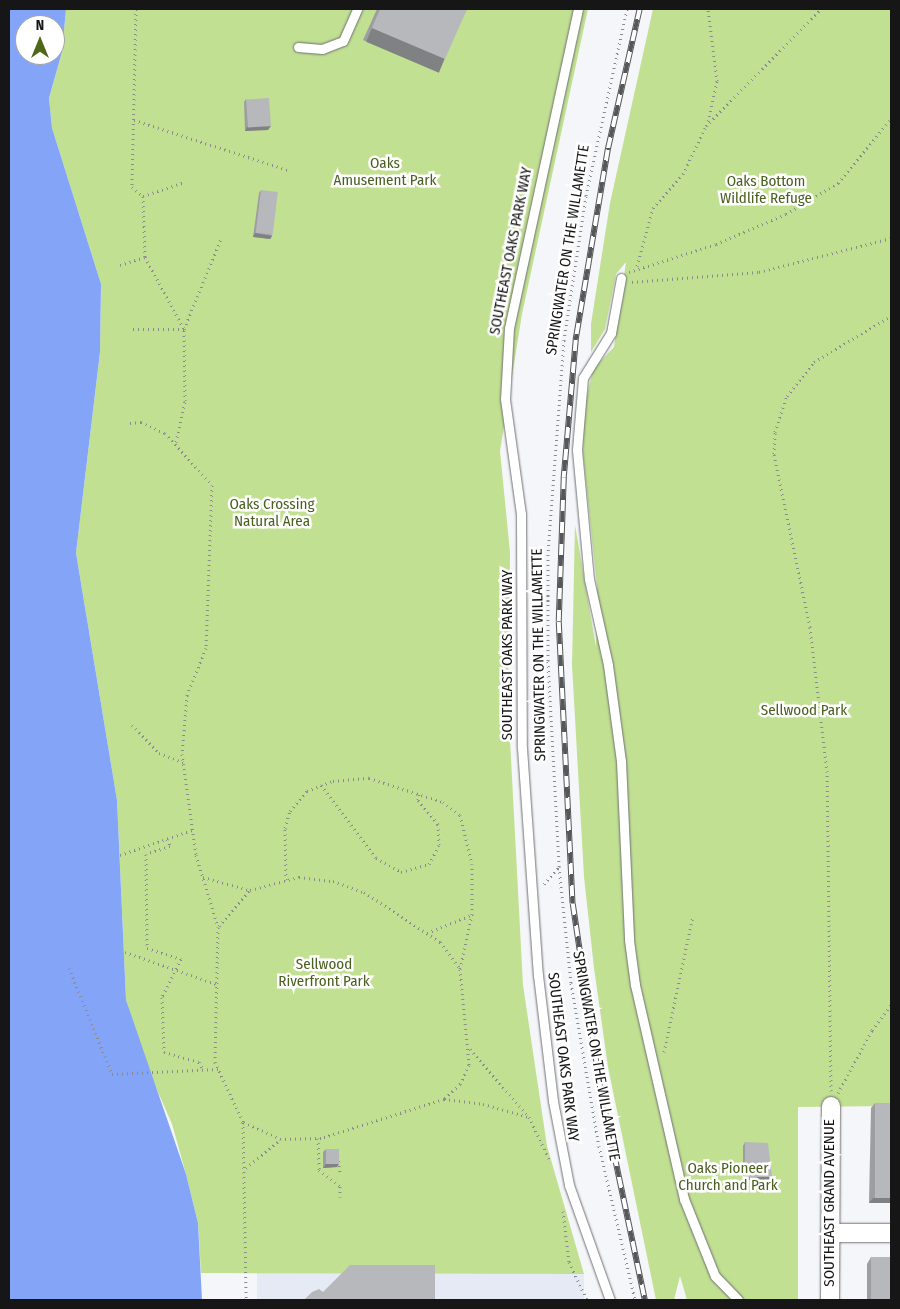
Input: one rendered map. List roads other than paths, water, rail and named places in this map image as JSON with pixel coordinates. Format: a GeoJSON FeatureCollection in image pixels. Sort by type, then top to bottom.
{"type":"FeatureCollection","features":[{"type":"Feature","properties":{"kind":"street","name":"SOUTHEAST GRAND AVENUE"},"geometry":{"type":"LineString","coordinates":[[830,1300],[831,1106]]}},
{"type":"Feature","properties":{"kind":"street"},"geometry":{"type":"LineString","coordinates":[[830,1233],[891,1233]]}},
{"type":"Feature","properties":{"kind":"lane"},"geometry":{"type":"LineString","coordinates":[[298,47],[322,49],[343,41],[357,9]]}},
{"type":"Feature","properties":{"kind":"lane","name":"SOUTHEAST OAKS PARK WAY"},"geometry":{"type":"LineString","coordinates":[[578,9],[509,328],[505,399],[521,514],[520,712],[544,1030],[564,1168],[610,1300]]}},
{"type":"Feature","properties":{"kind":"lane"},"geometry":{"type":"LineString","coordinates":[[621,278],[611,334],[583,378],[577,450],[589,579],[608,665],[621,761],[635,985],[656,1079],[696,1238],[724,1290],[738,1300]]}},
{"type":"Feature","properties":{"kind":"water"},"geometry":{"type":"Polygon","coordinates":[[[9,9],[66,9],[65,20],[65,15],[15,15],[15,65],[58,65],[49,98],[52,128],[101,284],[100,352],[76,553],[117,800],[126,1000],[186,1174],[198,1223],[202,1300],[9,1300],[9,9]]]}},
{"type":"Feature","properties":{"kind":"railway"},"geometry":{"type":"LineString","coordinates":[[640,9],[608,150],[576,340],[564,478],[559,622],[573,904],[601,1091],[645,1300]]}},
{"type":"Feature","properties":{"kind":"park label","name":"Oaks Amusement Park"},"geometry":{"type":"Point","coordinates":[385,172]}},
{"type":"Feature","properties":{"kind":"park label","name":"Oaks Bottom Wildlife Refuge"},"geometry":{"type":"Point","coordinates":[766,190]}},
{"type":"Feature","properties":{"kind":"park label","name":"Oaks Crossing Natural Area"},"geometry":{"type":"Point","coordinates":[272,512]}},
{"type":"Feature","properties":{"kind":"park label","name":"Sellwood Park"},"geometry":{"type":"Point","coordinates":[804,711]}},
{"type":"Feature","properties":{"kind":"park label","name":"Sellwood Riverfront Park"},"geometry":{"type":"Point","coordinates":[324,972]}},
{"type":"Feature","properties":{"kind":"park label","name":"Oaks Pioneer Church and Park"},"geometry":{"type":"Point","coordinates":[728,1176]}}]}
